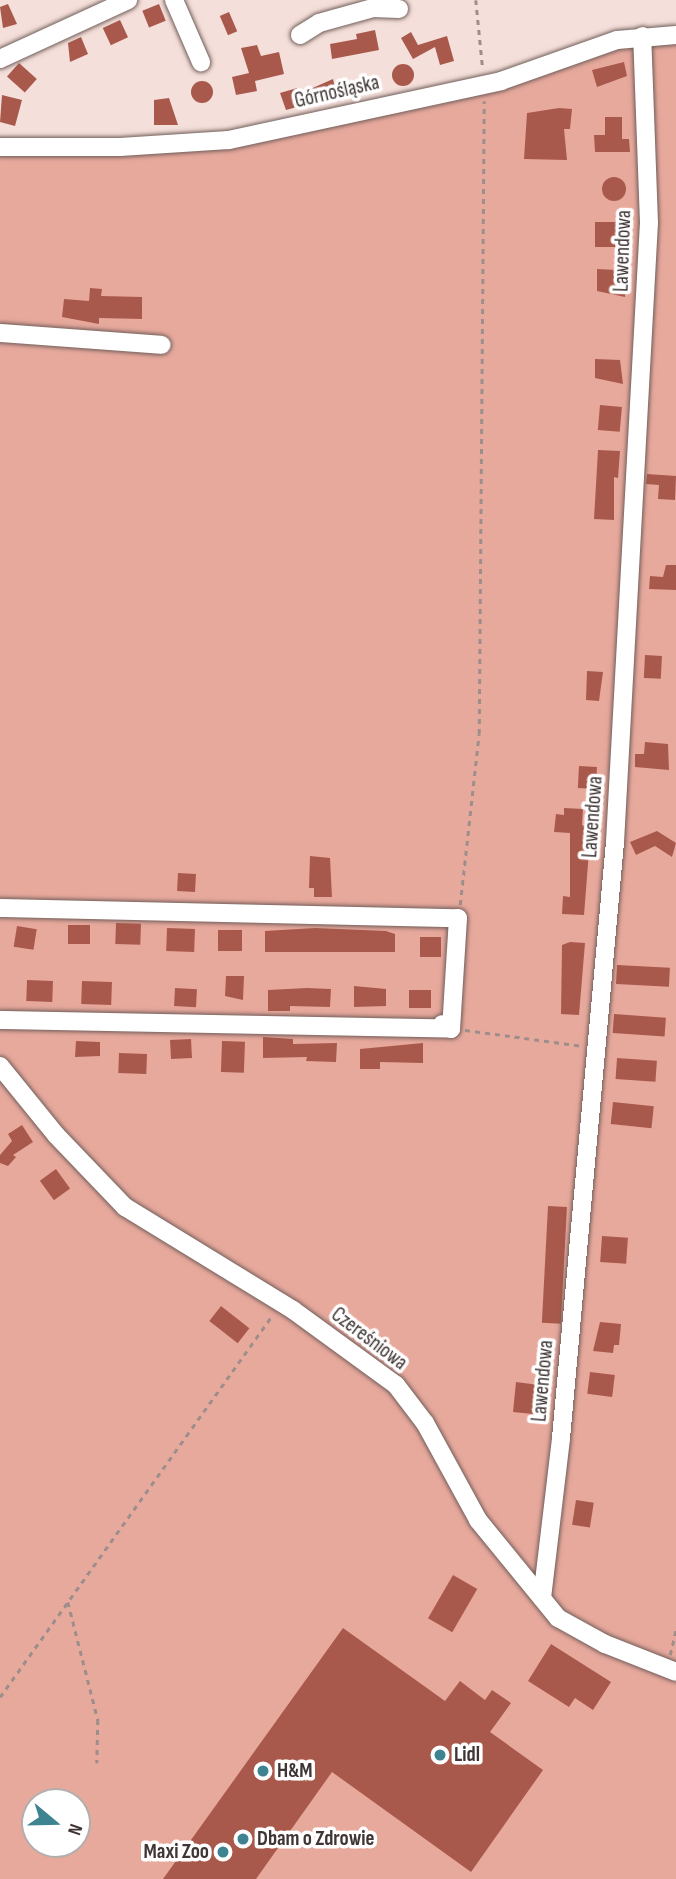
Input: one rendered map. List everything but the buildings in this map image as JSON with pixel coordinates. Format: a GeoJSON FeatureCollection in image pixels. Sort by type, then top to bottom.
{"type":"FeatureCollection","features":[{"type":"Feature","properties":{"kind":"street"},"geometry":{"type":"LineString","coordinates":[[0,59],[128,0]]}},
{"type":"Feature","properties":{"kind":"street"},"geometry":{"type":"LineString","coordinates":[[174,0],[201,62]]}},
{"type":"Feature","properties":{"kind":"street"},"geometry":{"type":"LineString","coordinates":[[300,35],[319,23],[370,4],[399,9]]}},
{"type":"Feature","properties":{"kind":"street","name":"Górnośląska"},"geometry":{"type":"LineString","coordinates":[[0,147],[120,147],[229,140],[485,86],[642,36],[676,34]]}},
{"type":"Feature","properties":{"kind":"street","name":"Lawendowa"},"geometry":{"type":"LineString","coordinates":[[542,1598],[615,842],[649,223],[642,36]]}},
{"type":"Feature","properties":{"kind":"street"},"geometry":{"type":"LineString","coordinates":[[0,333],[162,345]]}},
{"type":"Feature","properties":{"kind":"street"},"geometry":{"type":"LineString","coordinates":[[0,908],[458,918],[446,1026],[0,1020]]}},
{"type":"Feature","properties":{"kind":"street","name":"Czereśniowa"},"geometry":{"type":"LineString","coordinates":[[0,1066],[56,1135],[125,1207],[281,1304],[396,1385],[425,1423],[478,1520],[542,1598],[570,1624],[671,1670]]}},
{"type":"Feature","properties":{"kind":"path"},"geometry":{"type":"LineString","coordinates":[[458,918],[480,734],[485,86],[476,0]]}},
{"type":"Feature","properties":{"kind":"path"},"geometry":{"type":"LineString","coordinates":[[446,1026],[597,1048]]}},
{"type":"Feature","properties":{"kind":"path"},"geometry":{"type":"LineString","coordinates":[[0,1697],[281,1304]]}},
{"type":"Feature","properties":{"kind":"path"},"geometry":{"type":"LineString","coordinates":[[68,1602],[98,1720],[97,1763]]}},
{"type":"Feature","properties":{"kind":"path"},"geometry":{"type":"LineString","coordinates":[[671,1670],[676,1628]]}},
{"type":"Feature","properties":{"kind":"shaded area"},"geometry":{"type":"Polygon","coordinates":[[[676,32],[676,1879],[0,1879],[0,143],[200,139],[448,90],[676,32]]]}},
{"type":"Feature","properties":{"kind":"place","name":"Lidl"},"geometry":{"type":"Point","coordinates":[440,1755]}},
{"type":"Feature","properties":{"kind":"place","name":"H&M"},"geometry":{"type":"Point","coordinates":[263,1771]}},
{"type":"Feature","properties":{"kind":"place","name":"Dbam o Zdrowie"},"geometry":{"type":"Point","coordinates":[243,1839]}},
{"type":"Feature","properties":{"kind":"place","name":"Maxi Zoo"},"geometry":{"type":"Point","coordinates":[223,1852]}}]}
